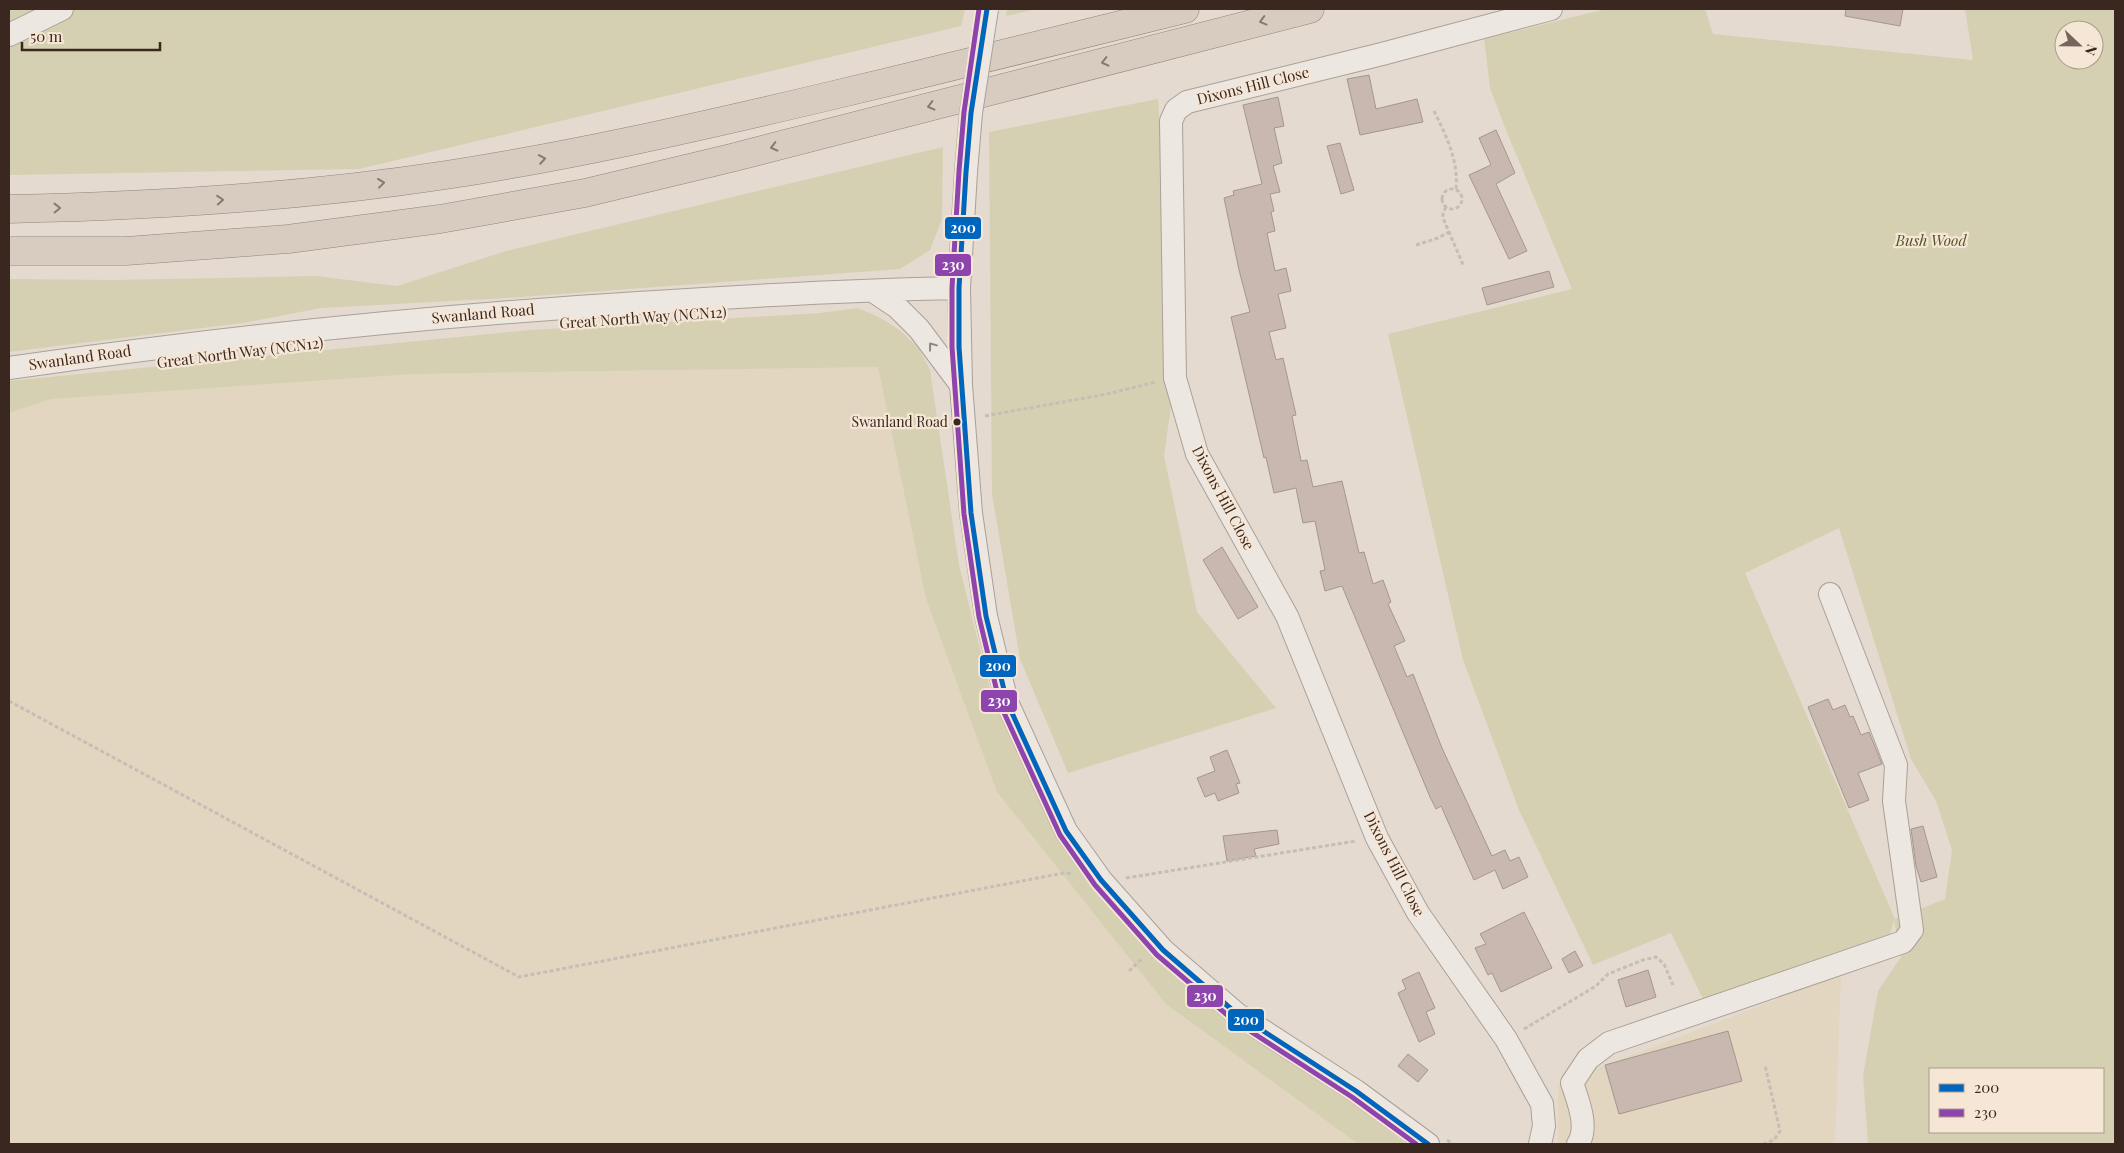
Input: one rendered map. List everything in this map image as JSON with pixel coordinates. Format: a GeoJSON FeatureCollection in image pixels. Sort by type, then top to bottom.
{"type":"FeatureCollection","features":[{"type":"Feature","properties":{"kind":"highway"},"geometry":{"type":"LineString","coordinates":[[9,209],[118,207],[268,197],[445,175],[570,154],[726,121],[1004,55],[1185,9]]}},
{"type":"Feature","properties":{"kind":"highway"},"geometry":{"type":"LineString","coordinates":[[9,251],[126,251],[288,239],[440,219],[585,193],[750,153],[1310,9]]}},
{"type":"Feature","properties":{"kind":"street"},"geometry":{"type":"LineString","coordinates":[[9,35],[62,9]]}},
{"type":"Feature","properties":{"kind":"street"},"geometry":{"type":"LineString","coordinates":[[987,9],[971,113],[966,172],[959,288],[961,385],[971,513],[978,565],[986,616],[1007,702],[1066,830],[1101,880],[1163,950],[1238,1014],[1437,1142]]}},
{"type":"Feature","properties":{"kind":"street","name":"Dixons Hill Close"},"geometry":{"type":"LineString","coordinates":[[1540,1144],[1544,1126],[1542,1104],[1506,1039],[1418,914],[1377,838],[1287,616],[1197,454],[1175,378],[1171,121],[1176,110],[1187,102],[1551,9]]}},
{"type":"Feature","properties":{"kind":"street","name":"Swanland Road"},"geometry":{"type":"LineString","coordinates":[[9,368],[133,350],[369,324],[586,306],[751,295],[959,288]]}},
{"type":"Feature","properties":{"kind":"street"},"geometry":{"type":"LineString","coordinates":[[874,291],[897,307],[919,329],[961,385]]}},
{"type":"Feature","properties":{"kind":"street"},"geometry":{"type":"LineString","coordinates":[[1578,1144],[1582,1138],[1581,1112],[1572,1082],[1588,1059],[1609,1043],[1903,942],[1912,930],[1894,801],[1896,765],[1830,594]]}},
{"type":"Feature","properties":{"kind":"path"},"geometry":{"type":"LineString","coordinates":[[1434,111],[1447,136],[1457,175],[1456,189]]}},
{"type":"Feature","properties":{"kind":"path"},"geometry":{"type":"LineString","coordinates":[[1449,189],[1456,189],[1461,194],[1461,204],[1452,210],[1446,208],[1442,199],[1444,193],[1449,189]]}},
{"type":"Feature","properties":{"kind":"path"},"geometry":{"type":"LineString","coordinates":[[1446,208],[1443,218],[1464,266]]}},
{"type":"Feature","properties":{"kind":"path"},"geometry":{"type":"LineString","coordinates":[[1416,245],[1438,238],[1449,232]]}},
{"type":"Feature","properties":{"kind":"path"},"geometry":{"type":"LineString","coordinates":[[985,416],[1107,394],[1175,378]]}},
{"type":"Feature","properties":{"kind":"path"},"geometry":{"type":"LineString","coordinates":[[9,701],[519,978],[1064,872],[1101,880],[1117,880],[1377,838]]}},
{"type":"Feature","properties":{"kind":"path"},"geometry":{"type":"LineString","coordinates":[[1506,1039],[1596,986],[1608,974],[1643,960],[1656,957],[1664,964],[1673,985]]}},
{"type":"Feature","properties":{"kind":"path"},"geometry":{"type":"LineString","coordinates":[[1763,1144],[1774,1140],[1780,1131],[1765,1064]]}},
{"type":"Feature","properties":{"kind":"path"},"geometry":{"type":"LineString","coordinates":[[1437,1142],[1453,1144]]}},
{"type":"Feature","properties":{"kind":"shaded area"},"geometry":{"type":"Polygon","coordinates":[[[878,367],[926,599],[1166,1004],[1358,1144],[9,1144],[9,413],[51,399],[415,374],[878,367]]]}},
{"type":"Feature","properties":{"kind":"shaded area"},"geometry":{"type":"Polygon","coordinates":[[[1841,975],[1835,1144],[1558,1144],[1558,1083],[1841,975]]]}},
{"type":"Feature","properties":{"kind":"green space"},"geometry":{"type":"Polygon","coordinates":[[[9,9],[965,9],[961,26],[359,169],[9,175],[9,9]]]}},
{"type":"Feature","properties":{"kind":"green space"},"geometry":{"type":"Polygon","coordinates":[[[1007,9],[1037,9],[1006,16],[1007,9]]]}},
{"type":"Feature","properties":{"kind":"green space","name":"Bush Wood"},"geometry":{"type":"Polygon","coordinates":[[[1606,9],[1705,9],[1713,34],[1973,60],[1965,9],[2115,9],[2115,1144],[1868,1144],[1863,1076],[1878,991],[1901,957],[1894,920],[1889,938],[1703,999],[1671,933],[1593,965],[1519,810],[1463,660],[1388,334],[1572,289],[1490,88],[1484,39],[1606,9]],[[1839,528],[1745,573],[1895,919],[1945,899],[1952,850],[1936,801],[1911,759],[1839,528]]]}},
{"type":"Feature","properties":{"kind":"green space"},"geometry":{"type":"Polygon","coordinates":[[[1158,99],[1175,378],[1164,456],[1197,612],[1276,708],[1068,773],[1020,659],[992,494],[989,132],[1158,99]]]}},
{"type":"Feature","properties":{"kind":"green space"},"geometry":{"type":"Polygon","coordinates":[[[943,147],[942,219],[930,250],[900,269],[507,298],[321,308],[243,323],[9,352],[9,279],[114,280],[316,276],[397,286],[506,251],[943,147]]]}},
{"type":"Feature","properties":{"kind":"green space"},"geometry":{"type":"Polygon","coordinates":[[[857,308],[881,318],[903,333],[918,349],[930,370],[959,565],[993,701],[1076,863],[1331,1086],[1406,1144],[1358,1144],[1166,1004],[997,792],[926,599],[878,367],[415,374],[51,399],[9,413],[9,381],[530,330],[820,313],[857,308]]]}},
{"type":"Feature","properties":{"kind":"building"},"geometry":{"type":"Polygon","coordinates":[[[1846,9],[1903,9],[1900,26],[1845,16],[1846,9]]]}},
{"type":"Feature","properties":{"kind":"building"},"geometry":{"type":"Polygon","coordinates":[[[1369,75],[1376,109],[1417,99],[1423,122],[1360,135],[1347,79],[1369,75]]]}},
{"type":"Feature","properties":{"kind":"building"},"geometry":{"type":"Polygon","coordinates":[[[1278,97],[1284,126],[1274,128],[1282,163],[1273,166],[1280,192],[1270,194],[1274,211],[1271,212],[1275,231],[1267,233],[1275,271],[1286,268],[1291,291],[1278,294],[1286,328],[1269,332],[1276,360],[1283,358],[1296,415],[1292,416],[1301,461],[1307,460],[1313,487],[1342,481],[1359,553],[1364,552],[1373,584],[1383,580],[1391,602],[1388,604],[1405,641],[1394,646],[1407,677],[1413,674],[1442,748],[1492,856],[1505,850],[1510,861],[1519,857],[1528,877],[1503,889],[1495,870],[1474,880],[1441,806],[1436,809],[1430,797],[1342,586],[1325,591],[1320,571],[1325,570],[1315,521],[1303,523],[1296,488],[1274,493],[1266,457],[1264,458],[1231,317],[1250,312],[1224,198],[1234,195],[1233,191],[1262,184],[1243,105],[1278,97]]]}},
{"type":"Feature","properties":{"kind":"building"},"geometry":{"type":"Polygon","coordinates":[[[1496,130],[1515,173],[1496,184],[1527,251],[1509,259],[1469,175],[1491,165],[1479,138],[1496,130]]]}},
{"type":"Feature","properties":{"kind":"building"},"geometry":{"type":"Polygon","coordinates":[[[1340,143],[1354,190],[1341,194],[1327,146],[1340,143]]]}},
{"type":"Feature","properties":{"kind":"building"},"geometry":{"type":"Polygon","coordinates":[[[1549,271],[1554,287],[1487,305],[1482,288],[1549,271]]]}},
{"type":"Feature","properties":{"kind":"building"},"geometry":{"type":"Polygon","coordinates":[[[1222,547],[1258,607],[1238,619],[1203,560],[1222,547]]]}},
{"type":"Feature","properties":{"kind":"building"},"geometry":{"type":"Polygon","coordinates":[[[1828,699],[1833,710],[1845,705],[1850,717],[1853,716],[1861,735],[1869,732],[1882,764],[1858,773],[1869,800],[1849,808],[1808,707],[1828,699]]]}},
{"type":"Feature","properties":{"kind":"building"},"geometry":{"type":"Polygon","coordinates":[[[1227,750],[1240,783],[1236,784],[1239,793],[1218,801],[1215,793],[1205,797],[1197,778],[1215,771],[1210,757],[1227,750]]]}},
{"type":"Feature","properties":{"kind":"building"},"geometry":{"type":"Polygon","coordinates":[[[1923,826],[1937,877],[1921,882],[1916,866],[1911,829],[1923,826]]]}},
{"type":"Feature","properties":{"kind":"building"},"geometry":{"type":"Polygon","coordinates":[[[1277,830],[1279,844],[1254,849],[1256,856],[1227,861],[1223,836],[1277,830]]]}},
{"type":"Feature","properties":{"kind":"building"},"geometry":{"type":"Polygon","coordinates":[[[1524,912],[1552,968],[1501,992],[1492,973],[1488,975],[1475,948],[1486,944],[1480,934],[1524,912]]]}},
{"type":"Feature","properties":{"kind":"building"},"geometry":{"type":"Polygon","coordinates":[[[1575,951],[1583,966],[1569,973],[1562,959],[1575,951]]]}},
{"type":"Feature","properties":{"kind":"building"},"geometry":{"type":"Polygon","coordinates":[[[1648,970],[1656,997],[1626,1007],[1618,980],[1648,970]]]}},
{"type":"Feature","properties":{"kind":"building"},"geometry":{"type":"Polygon","coordinates":[[[1419,972],[1435,1008],[1426,1012],[1435,1034],[1419,1042],[1398,993],[1406,989],[1402,980],[1419,972]]]}},
{"type":"Feature","properties":{"kind":"building"},"geometry":{"type":"Polygon","coordinates":[[[1728,1031],[1742,1081],[1619,1114],[1605,1065],[1728,1031]]]}},
{"type":"Feature","properties":{"kind":"building"},"geometry":{"type":"Polygon","coordinates":[[[1408,1054],[1428,1070],[1418,1082],[1398,1066],[1408,1054]]]}},
{"type":"Feature","properties":{"kind":"transit line","name":"230"},"geometry":{"type":"LineString","coordinates":[[979,9],[964,112],[959,171],[952,288],[952,347],[964,514],[979,617],[1000,704],[1060,835],[1095,885],[1157,955],[1233,1020],[1352,1097],[1416,1144]]}},
{"type":"Feature","properties":{"kind":"transit line","name":"200"},"geometry":{"type":"LineString","coordinates":[[987,9],[971,113],[966,172],[959,288],[959,347],[971,513],[986,616],[1007,702],[1066,831],[1101,880],[1163,950],[1237,1014],[1356,1091],[1428,1144]]}},
{"type":"Feature","properties":{"kind":"place","name":"Swanland Road"},"geometry":{"type":"Point","coordinates":[957,422]}}]}
